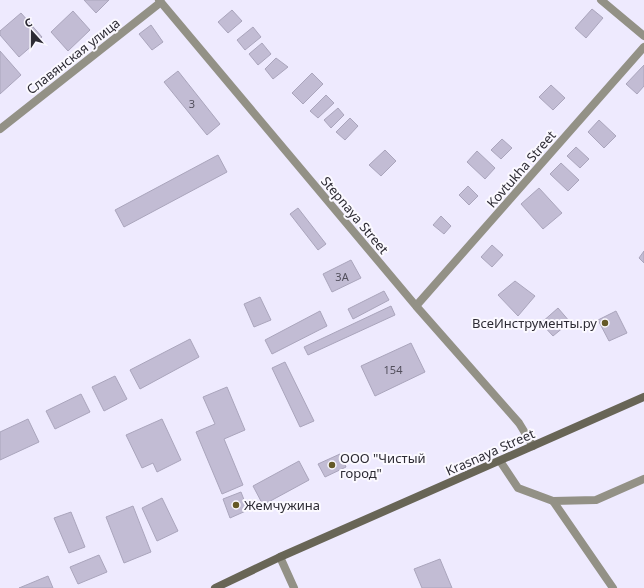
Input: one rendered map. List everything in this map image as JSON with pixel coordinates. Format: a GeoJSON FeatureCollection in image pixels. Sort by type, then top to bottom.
{"type":"FeatureCollection","features":[{"type":"Feature","properties":{"kind":"main road","name":"Krasnaya Street"},"geometry":{"type":"LineString","coordinates":[[215,588],[644,397]]}},
{"type":"Feature","properties":{"kind":"street"},"geometry":{"type":"LineString","coordinates":[[601,0],[644,36]]}},
{"type":"Feature","properties":{"kind":"street","name":"Славянская улица"},"geometry":{"type":"LineString","coordinates":[[0,129],[160,1]]}},
{"type":"Feature","properties":{"kind":"street","name":"Stepnaya Street"},"geometry":{"type":"LineString","coordinates":[[160,1],[416,306],[519,423],[533,446]]}},
{"type":"Feature","properties":{"kind":"street","name":"Kovtukha Street"},"geometry":{"type":"LineString","coordinates":[[416,306],[644,47]]}},
{"type":"Feature","properties":{"kind":"street"},"geometry":{"type":"LineString","coordinates":[[500,460],[518,488],[553,501],[596,500],[644,479]]}},
{"type":"Feature","properties":{"kind":"street"},"geometry":{"type":"LineString","coordinates":[[553,501],[613,588]]}},
{"type":"Feature","properties":{"kind":"street"},"geometry":{"type":"LineString","coordinates":[[280,558],[294,588]]}},
{"type":"Feature","properties":{"kind":"building"},"geometry":{"type":"Polygon","coordinates":[[[84,0],[109,0],[96,13],[84,0]]]}},
{"type":"Feature","properties":{"kind":"building"},"geometry":{"type":"Polygon","coordinates":[[[592,9],[603,18],[586,38],[575,28],[592,9]]]}},
{"type":"Feature","properties":{"kind":"building"},"geometry":{"type":"Polygon","coordinates":[[[232,10],[242,21],[228,33],[218,22],[232,10]]]}},
{"type":"Feature","properties":{"kind":"building"},"geometry":{"type":"Polygon","coordinates":[[[73,11],[90,30],[68,51],[51,32],[73,11]]]}},
{"type":"Feature","properties":{"kind":"building"},"geometry":{"type":"Polygon","coordinates":[[[21,13],[42,37],[19,57],[0,35],[0,31],[21,13]]]}},
{"type":"Feature","properties":{"kind":"building"},"geometry":{"type":"Polygon","coordinates":[[[151,25],[163,42],[152,50],[139,34],[151,25]]]}},
{"type":"Feature","properties":{"kind":"building"},"geometry":{"type":"Polygon","coordinates":[[[253,27],[261,37],[245,50],[237,40],[253,27]]]}},
{"type":"Feature","properties":{"kind":"building"},"geometry":{"type":"Polygon","coordinates":[[[262,43],[271,54],[258,65],[249,54],[262,43]]]}},
{"type":"Feature","properties":{"kind":"building"},"geometry":{"type":"Polygon","coordinates":[[[0,51],[21,75],[0,94],[0,51]]]}},
{"type":"Feature","properties":{"kind":"building"},"geometry":{"type":"Polygon","coordinates":[[[276,58],[288,67],[273,79],[265,69],[276,58]]]}},
{"type":"Feature","properties":{"kind":"building"},"geometry":{"type":"Polygon","coordinates":[[[644,65],[644,86],[637,94],[626,84],[644,65]]]}},
{"type":"Feature","properties":{"kind":"building"},"geometry":{"type":"Polygon","coordinates":[[[178,71],[220,124],[207,135],[164,82],[178,71]]]}},
{"type":"Feature","properties":{"kind":"building"},"geometry":{"type":"Polygon","coordinates":[[[312,73],[323,84],[303,104],[292,93],[312,73]]]}},
{"type":"Feature","properties":{"kind":"building"},"geometry":{"type":"Polygon","coordinates":[[[551,85],[565,98],[553,110],[539,97],[551,85]]]}},
{"type":"Feature","properties":{"kind":"building"},"geometry":{"type":"Polygon","coordinates":[[[326,95],[334,103],[318,118],[310,111],[326,95]]]}},
{"type":"Feature","properties":{"kind":"building"},"geometry":{"type":"Polygon","coordinates":[[[338,108],[344,115],[331,128],[324,120],[338,108]]]}},
{"type":"Feature","properties":{"kind":"building"},"geometry":{"type":"Polygon","coordinates":[[[350,118],[358,126],[345,140],[336,132],[350,118]]]}},
{"type":"Feature","properties":{"kind":"building"},"geometry":{"type":"Polygon","coordinates":[[[599,120],[616,136],[604,148],[588,132],[599,120]]]}},
{"type":"Feature","properties":{"kind":"building"},"geometry":{"type":"Polygon","coordinates":[[[502,139],[512,148],[501,159],[491,150],[502,139]]]}},
{"type":"Feature","properties":{"kind":"building"},"geometry":{"type":"Polygon","coordinates":[[[576,147],[589,159],[580,168],[567,156],[576,147]]]}},
{"type":"Feature","properties":{"kind":"building"},"geometry":{"type":"Polygon","coordinates":[[[385,150],[396,161],[381,176],[369,165],[385,150]]]}},
{"type":"Feature","properties":{"kind":"building"},"geometry":{"type":"Polygon","coordinates":[[[477,151],[495,168],[485,179],[467,162],[477,151]]]}},
{"type":"Feature","properties":{"kind":"building"},"geometry":{"type":"Polygon","coordinates":[[[218,155],[227,172],[124,227],[115,210],[218,155]]]}},
{"type":"Feature","properties":{"kind":"building"},"geometry":{"type":"Polygon","coordinates":[[[561,163],[579,180],[568,191],[550,174],[561,163]]]}},
{"type":"Feature","properties":{"kind":"building"},"geometry":{"type":"Polygon","coordinates":[[[468,186],[478,196],[469,205],[459,195],[468,186]]]}},
{"type":"Feature","properties":{"kind":"building"},"geometry":{"type":"Polygon","coordinates":[[[539,188],[562,213],[543,229],[521,204],[539,188]]]}},
{"type":"Feature","properties":{"kind":"building"},"geometry":{"type":"Polygon","coordinates":[[[298,208],[326,244],[318,250],[290,214],[298,208]]]}},
{"type":"Feature","properties":{"kind":"building"},"geometry":{"type":"Polygon","coordinates":[[[441,216],[451,226],[444,234],[433,225],[441,216]]]}},
{"type":"Feature","properties":{"kind":"building"},"geometry":{"type":"Polygon","coordinates":[[[492,245],[503,255],[492,267],[481,257],[492,245]]]}},
{"type":"Feature","properties":{"kind":"building"},"geometry":{"type":"Polygon","coordinates":[[[644,251],[644,263],[639,258],[644,251]]]}},
{"type":"Feature","properties":{"kind":"building"},"geometry":{"type":"Polygon","coordinates":[[[351,260],[361,278],[332,292],[323,274],[351,260]]]}},
{"type":"Feature","properties":{"kind":"building"},"geometry":{"type":"Polygon","coordinates":[[[515,281],[535,296],[518,316],[498,295],[515,281]]]}},
{"type":"Feature","properties":{"kind":"building"},"geometry":{"type":"Polygon","coordinates":[[[384,291],[389,300],[353,319],[348,309],[384,291]]]}},
{"type":"Feature","properties":{"kind":"building"},"geometry":{"type":"Polygon","coordinates":[[[260,297],[271,320],[254,327],[244,304],[260,297]]]}},
{"type":"Feature","properties":{"kind":"building"},"geometry":{"type":"Polygon","coordinates":[[[391,306],[395,315],[308,355],[304,347],[391,306]]]}},
{"type":"Feature","properties":{"kind":"building"},"geometry":{"type":"Polygon","coordinates":[[[558,308],[570,322],[553,336],[541,323],[558,308]]]}},
{"type":"Feature","properties":{"kind":"building"},"geometry":{"type":"Polygon","coordinates":[[[320,311],[327,326],[272,354],[265,340],[320,311]]]}},
{"type":"Feature","properties":{"kind":"building"},"geometry":{"type":"Polygon","coordinates":[[[616,311],[627,333],[609,341],[598,320],[616,311]]]}},
{"type":"Feature","properties":{"kind":"building"},"geometry":{"type":"Polygon","coordinates":[[[190,339],[199,357],[140,389],[130,370],[190,339]]]}},
{"type":"Feature","properties":{"kind":"building"},"geometry":{"type":"Polygon","coordinates":[[[411,343],[425,372],[375,396],[361,366],[411,343]]]}},
{"type":"Feature","properties":{"kind":"building"},"geometry":{"type":"Polygon","coordinates":[[[285,362],[314,421],[300,427],[272,368],[285,362]]]}},
{"type":"Feature","properties":{"kind":"building"},"geometry":{"type":"Polygon","coordinates":[[[115,376],[127,399],[104,411],[92,387],[115,376]]]}},
{"type":"Feature","properties":{"kind":"building"},"geometry":{"type":"Polygon","coordinates":[[[227,387],[245,430],[224,439],[243,485],[222,494],[196,432],[215,424],[203,397],[227,387]]]}},
{"type":"Feature","properties":{"kind":"building"},"geometry":{"type":"Polygon","coordinates":[[[81,394],[90,412],[55,429],[46,411],[81,394]]]}},
{"type":"Feature","properties":{"kind":"building"},"geometry":{"type":"Polygon","coordinates":[[[28,419],[39,442],[0,460],[0,432],[28,419]]]}},
{"type":"Feature","properties":{"kind":"building"},"geometry":{"type":"Polygon","coordinates":[[[162,419],[181,460],[157,472],[153,463],[142,468],[126,435],[162,419]]]}},
{"type":"Feature","properties":{"kind":"building","name":"ООО \"Чистый город\""},"geometry":{"type":"Polygon","coordinates":[[[340,454],[346,467],[325,477],[318,464],[340,454]]]}},
{"type":"Feature","properties":{"kind":"building"},"geometry":{"type":"Polygon","coordinates":[[[299,461],[309,480],[263,505],[253,486],[299,461]]]}},
{"type":"Feature","properties":{"kind":"building","name":"Жемчужина"},"geometry":{"type":"Polygon","coordinates":[[[241,492],[248,510],[230,518],[223,499],[241,492]]]}},
{"type":"Feature","properties":{"kind":"building"},"geometry":{"type":"Polygon","coordinates":[[[162,498],[178,531],[157,541],[142,508],[162,498]]]}},
{"type":"Feature","properties":{"kind":"building"},"geometry":{"type":"Polygon","coordinates":[[[133,506],[151,552],[124,563],[106,517],[133,506]]]}},
{"type":"Feature","properties":{"kind":"building"},"geometry":{"type":"Polygon","coordinates":[[[71,512],[85,547],[69,553],[54,518],[71,512]]]}},
{"type":"Feature","properties":{"kind":"building"},"geometry":{"type":"Polygon","coordinates":[[[99,555],[107,572],[78,584],[70,567],[99,555]]]}},
{"type":"Feature","properties":{"kind":"building"},"geometry":{"type":"Polygon","coordinates":[[[440,559],[452,588],[422,588],[414,569],[440,559]]]}},
{"type":"Feature","properties":{"kind":"building"},"geometry":{"type":"Polygon","coordinates":[[[48,576],[53,588],[19,588],[48,576]]]}},
{"type":"Feature","properties":{"kind":"place","name":"ВсеИнструменты.ру"},"geometry":{"type":"Point","coordinates":[605,323]}},
{"type":"Feature","properties":{"kind":"place","name":"ООО \"Чистый город\""},"geometry":{"type":"Point","coordinates":[332,465]}},
{"type":"Feature","properties":{"kind":"place","name":"Жемчужина"},"geometry":{"type":"Point","coordinates":[236,505]}}]}
